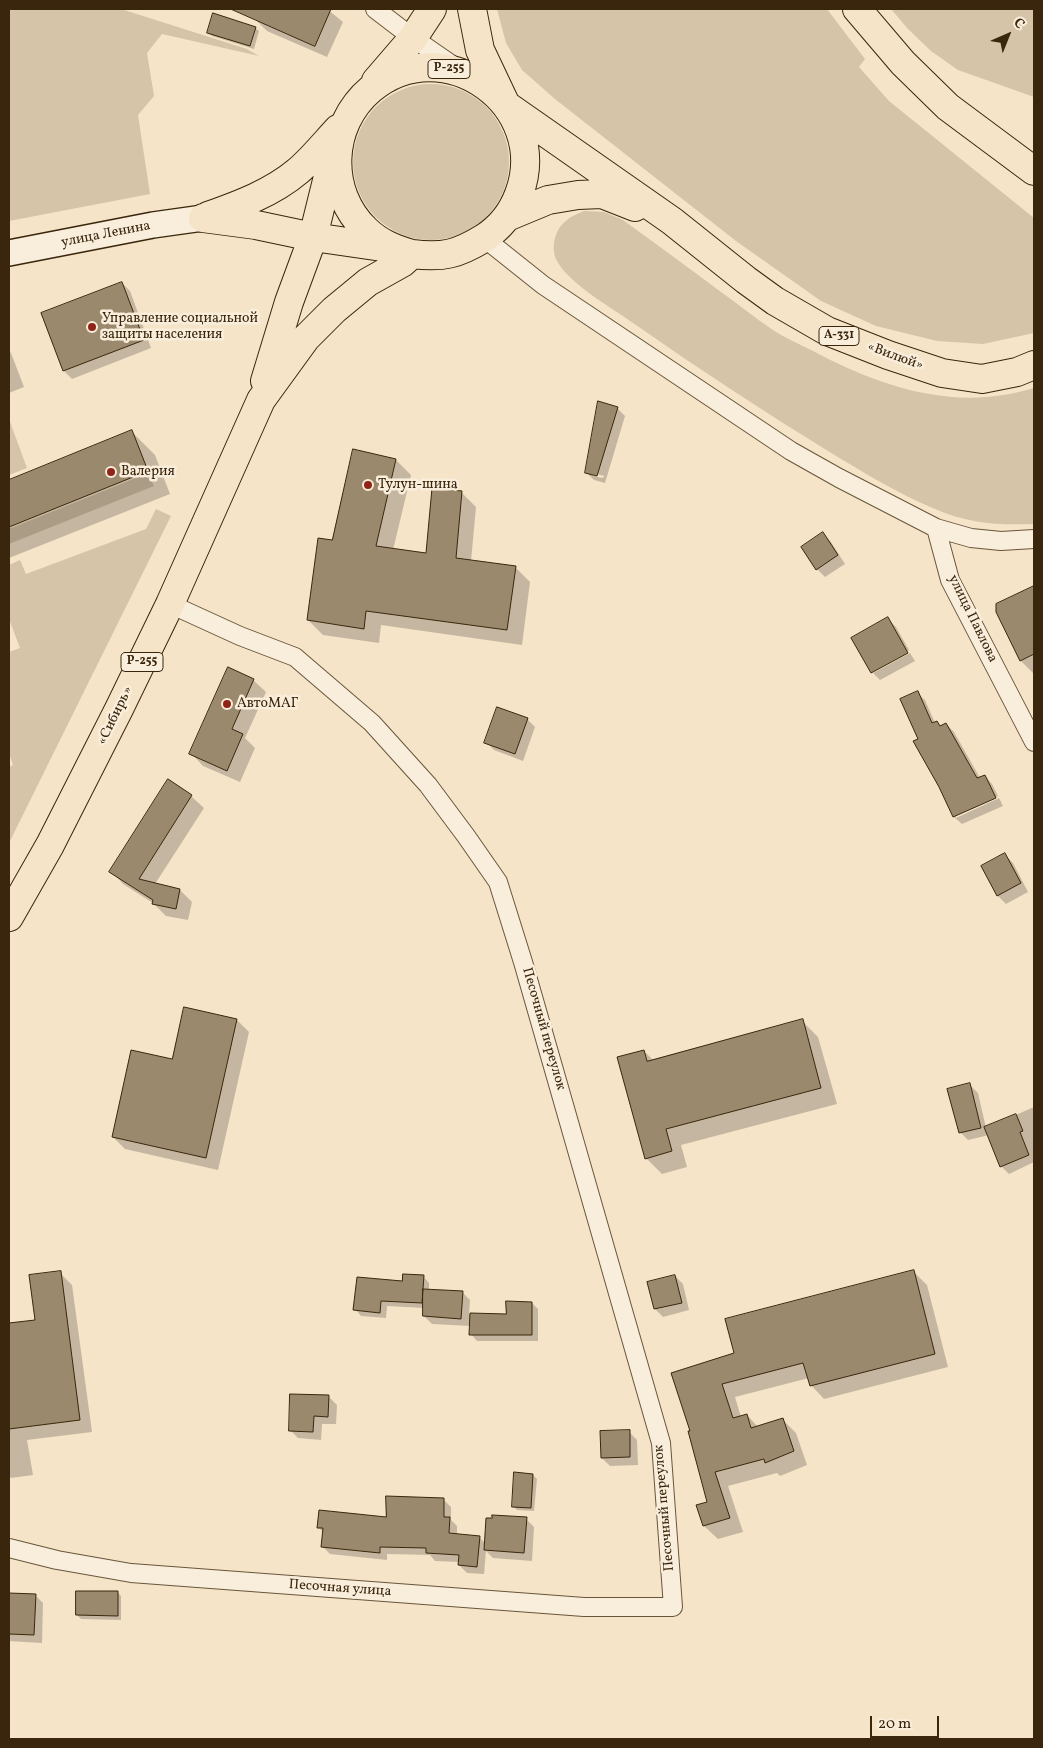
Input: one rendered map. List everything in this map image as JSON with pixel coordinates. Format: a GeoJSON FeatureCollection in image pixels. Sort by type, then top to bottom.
{"type":"FeatureCollection","features":[{"type":"Feature","properties":{"kind":"highway","name":"Р-255"},"geometry":{"type":"LineString","coordinates":[[261,400],[289,302],[312,237],[330,166],[344,123],[364,95],[413,38],[432,9]]}},
{"type":"Feature","properties":{"kind":"highway","name":"Р-255"},"geometry":{"type":"LineString","coordinates":[[344,123],[336,155],[340,188],[355,218],[366,231],[381,242],[404,252],[428,256],[447,255],[464,250],[496,230],[514,206],[523,184],[524,145],[518,125],[506,106],[480,50],[472,9]]}},
{"type":"Feature","properties":{"kind":"highway"},"geometry":{"type":"LineString","coordinates":[[857,9],[903,63],[948,107],[1034,171]]}},
{"type":"Feature","properties":{"kind":"highway","name":"Р-255"},"geometry":{"type":"LineString","coordinates":[[364,95],[378,84],[396,74],[431,68],[449,69],[466,74],[492,90],[506,106]]}},
{"type":"Feature","properties":{"kind":"highway","name":"А-331"},"geometry":{"type":"LineString","coordinates":[[506,106],[672,221]]}},
{"type":"Feature","properties":{"kind":"highway"},"geometry":{"type":"LineString","coordinates":[[203,218],[241,205],[297,172],[344,123]]}},
{"type":"Feature","properties":{"kind":"highway","name":"А-331"},"geometry":{"type":"LineString","coordinates":[[507,217],[548,200],[578,195],[602,194],[672,221]]}},
{"type":"Feature","properties":{"kind":"highway"},"geometry":{"type":"LineString","coordinates":[[203,218],[256,225],[312,237],[404,252]]}},
{"type":"Feature","properties":{"kind":"highway","name":"«Вилюй»"},"geometry":{"type":"LineString","coordinates":[[672,221],[775,301],[828,331],[917,366],[942,373],[982,379],[1017,372],[1034,366]]}},
{"type":"Feature","properties":{"kind":"highway","name":"Р-255"},"geometry":{"type":"LineString","coordinates":[[261,400],[306,338],[334,310],[368,282],[402,263],[404,252]]}},
{"type":"Feature","properties":{"kind":"highway","name":"«Сибирь»"},"geometry":{"type":"LineString","coordinates":[[9,917],[50,845],[83,781],[170,604],[261,400]]}},
{"type":"Feature","properties":{"kind":"main road","name":"улица Ленина"},"geometry":{"type":"LineString","coordinates":[[9,253],[153,225],[203,218]]}},
{"type":"Feature","properties":{"kind":"street"},"geometry":{"type":"LineString","coordinates":[[375,9],[413,38],[466,74]]}},
{"type":"Feature","properties":{"kind":"street"},"geometry":{"type":"LineString","coordinates":[[484,238],[543,285],[792,450],[936,528],[971,538],[1001,541],[1034,539]]}},
{"type":"Feature","properties":{"kind":"street","name":"улица Павлова"},"geometry":{"type":"LineString","coordinates":[[936,528],[950,580],[1034,742]]}},
{"type":"Feature","properties":{"kind":"street","name":"Песочный переулок"},"geometry":{"type":"LineString","coordinates":[[170,604],[240,636],[295,657],[372,723],[428,785],[498,882],[523,962],[661,1443],[673,1607]]}},
{"type":"Feature","properties":{"kind":"street","name":"Песочная улица"},"geometry":{"type":"LineString","coordinates":[[9,1548],[57,1560],[141,1574],[584,1607],[673,1607]]}},
{"type":"Feature","properties":{"kind":"shaded area"},"geometry":{"type":"Polygon","coordinates":[[[9,9],[121,9],[247,49],[259,56],[162,34],[147,53],[154,96],[138,115],[150,194],[9,221],[9,9]]]}},
{"type":"Feature","properties":{"kind":"shaded area"},"geometry":{"type":"Polygon","coordinates":[[[497,9],[827,9],[865,59],[859,67],[889,101],[1034,218],[1034,333],[983,344],[937,341],[876,326],[821,301],[736,241],[555,99],[522,70],[506,43],[497,9]]]}},
{"type":"Feature","properties":{"kind":"shaded area"},"geometry":{"type":"Polygon","coordinates":[[[891,9],[1034,9],[1034,97],[958,70],[931,51],[891,9]]]}},
{"type":"Feature","properties":{"kind":"shaded area"},"geometry":{"type":"Polygon","coordinates":[[[423,84],[439,84],[454,87],[468,93],[481,101],[492,112],[506,139],[509,162],[508,177],[500,199],[492,212],[481,223],[454,237],[439,240],[423,240],[408,237],[394,231],[381,223],[370,212],[356,185],[353,170],[353,154],[356,139],[362,125],[370,112],[381,101],[408,87],[423,84]]]}},
{"type":"Feature","properties":{"kind":"shaded area"},"geometry":{"type":"Polygon","coordinates":[[[584,211],[604,212],[623,220],[773,330],[866,376],[920,392],[948,397],[976,398],[1005,395],[1034,388],[1034,524],[995,524],[972,521],[935,509],[894,490],[755,405],[593,296],[563,270],[557,261],[554,250],[559,228],[573,216],[584,211]]]}},
{"type":"Feature","properties":{"kind":"shaded area"},"geometry":{"type":"Polygon","coordinates":[[[9,419],[27,468],[9,475],[9,419]]]}},
{"type":"Feature","properties":{"kind":"shaded area"},"geometry":{"type":"Polygon","coordinates":[[[148,473],[154,486],[9,544],[9,529],[148,473]]]}},
{"type":"Feature","properties":{"kind":"shaded area"},"geometry":{"type":"Polygon","coordinates":[[[156,509],[171,516],[9,843],[9,767],[13,765],[9,753],[9,652],[20,648],[9,619],[9,565],[20,560],[26,574],[146,529],[156,509]]]}},
{"type":"Feature","properties":{"kind":"building"},"geometry":{"type":"Polygon","coordinates":[[[231,9],[331,9],[315,46],[231,9]]]}},
{"type":"Feature","properties":{"kind":"building"},"geometry":{"type":"Polygon","coordinates":[[[213,13],[256,27],[250,46],[207,33],[213,13]]]}},
{"type":"Feature","properties":{"kind":"building","name":"Управление социальной защиты населения"},"geometry":{"type":"Polygon","coordinates":[[[122,282],[144,340],[63,371],[41,313],[122,282]]]}},
{"type":"Feature","properties":{"kind":"building"},"geometry":{"type":"Polygon","coordinates":[[[598,401],[618,407],[597,476],[585,473],[598,401]]]}},
{"type":"Feature","properties":{"kind":"building"},"geometry":{"type":"Polygon","coordinates":[[[132,430],[148,471],[9,527],[9,480],[132,430]]]}},
{"type":"Feature","properties":{"kind":"building"},"geometry":{"type":"Polygon","coordinates":[[[353,449],[396,459],[376,546],[426,553],[432,488],[462,491],[456,558],[516,566],[507,630],[366,611],[364,629],[307,620],[318,538],[332,540],[353,449]]]}},
{"type":"Feature","properties":{"kind":"building"},"geometry":{"type":"Polygon","coordinates":[[[823,532],[838,555],[816,570],[801,547],[823,532]]]}},
{"type":"Feature","properties":{"kind":"building"},"geometry":{"type":"Polygon","coordinates":[[[1034,586],[1034,654],[1020,661],[996,612],[996,604],[1034,586]]]}},
{"type":"Feature","properties":{"kind":"building"},"geometry":{"type":"Polygon","coordinates":[[[888,617],[908,653],[871,673],[851,638],[888,617]]]}},
{"type":"Feature","properties":{"kind":"building","name":"АвтоМАГ"},"geometry":{"type":"Polygon","coordinates":[[[228,667],[254,679],[232,729],[243,734],[227,771],[189,754],[228,667]]]}},
{"type":"Feature","properties":{"kind":"building"},"geometry":{"type":"Polygon","coordinates":[[[918,691],[932,723],[937,721],[940,726],[946,723],[977,778],[985,775],[996,798],[953,817],[939,787],[913,741],[918,739],[900,699],[918,691]]]}},
{"type":"Feature","properties":{"kind":"building"},"geometry":{"type":"Polygon","coordinates":[[[497,707],[528,718],[515,754],[484,743],[497,707]]]}},
{"type":"Feature","properties":{"kind":"building"},"geometry":{"type":"Polygon","coordinates":[[[168,779],[192,795],[139,879],[180,889],[176,909],[152,904],[153,900],[109,872],[168,779]]]}},
{"type":"Feature","properties":{"kind":"building"},"geometry":{"type":"Polygon","coordinates":[[[1005,853],[1021,883],[997,896],[981,866],[1005,853]]]}},
{"type":"Feature","properties":{"kind":"building"},"geometry":{"type":"Polygon","coordinates":[[[184,1007],[237,1019],[206,1158],[112,1137],[131,1050],[172,1059],[184,1007]]]}},
{"type":"Feature","properties":{"kind":"building"},"geometry":{"type":"Polygon","coordinates":[[[803,1019],[821,1088],[666,1129],[672,1151],[645,1159],[617,1057],[644,1050],[647,1061],[803,1019]]]}},
{"type":"Feature","properties":{"kind":"building"},"geometry":{"type":"Polygon","coordinates":[[[970,1083],[981,1128],[959,1133],[947,1089],[970,1083]]]}},
{"type":"Feature","properties":{"kind":"building"},"geometry":{"type":"Polygon","coordinates":[[[1016,1114],[1023,1131],[1020,1132],[1029,1155],[1000,1167],[984,1127],[1016,1114]]]}},
{"type":"Feature","properties":{"kind":"building"},"geometry":{"type":"Polygon","coordinates":[[[914,1270],[935,1354],[810,1386],[803,1363],[722,1384],[733,1418],[747,1414],[751,1428],[783,1418],[794,1451],[765,1463],[764,1459],[715,1472],[730,1518],[703,1526],[696,1505],[707,1502],[688,1431],[690,1431],[671,1373],[734,1353],[725,1319],[914,1270]]]}},
{"type":"Feature","properties":{"kind":"building"},"geometry":{"type":"Polygon","coordinates":[[[61,1271],[80,1420],[9,1429],[9,1323],[35,1320],[29,1275],[61,1271]]]}},
{"type":"Feature","properties":{"kind":"building"},"geometry":{"type":"Polygon","coordinates":[[[403,1274],[424,1275],[422,1303],[381,1301],[380,1313],[353,1310],[357,1277],[402,1281],[403,1274]]]}},
{"type":"Feature","properties":{"kind":"building"},"geometry":{"type":"Polygon","coordinates":[[[675,1275],[682,1303],[654,1309],[647,1282],[675,1275]]]}},
{"type":"Feature","properties":{"kind":"building"},"geometry":{"type":"Polygon","coordinates":[[[423,1289],[463,1291],[461,1319],[423,1316],[423,1289]]]}},
{"type":"Feature","properties":{"kind":"building"},"geometry":{"type":"Polygon","coordinates":[[[506,1301],[532,1302],[532,1335],[469,1335],[470,1313],[506,1314],[506,1301]]]}},
{"type":"Feature","properties":{"kind":"building"},"geometry":{"type":"Polygon","coordinates":[[[290,1394],[329,1395],[328,1417],[314,1416],[313,1432],[289,1431],[290,1394]]]}},
{"type":"Feature","properties":{"kind":"building"},"geometry":{"type":"Polygon","coordinates":[[[630,1430],[630,1457],[601,1458],[600,1431],[630,1430]]]}},
{"type":"Feature","properties":{"kind":"building"},"geometry":{"type":"Polygon","coordinates":[[[514,1472],[533,1474],[531,1508],[512,1507],[514,1472]]]}},
{"type":"Feature","properties":{"kind":"building"},"geometry":{"type":"Polygon","coordinates":[[[386,1496],[444,1498],[444,1517],[450,1517],[449,1533],[480,1536],[477,1567],[458,1565],[459,1555],[426,1553],[426,1548],[380,1547],[380,1553],[321,1547],[323,1528],[317,1528],[319,1510],[386,1517],[386,1496]]]}},
{"type":"Feature","properties":{"kind":"building"},"geometry":{"type":"Polygon","coordinates":[[[492,1515],[527,1517],[524,1553],[484,1550],[486,1518],[492,1518],[492,1515]]]}},
{"type":"Feature","properties":{"kind":"building"},"geometry":{"type":"Polygon","coordinates":[[[76,1591],[118,1591],[118,1616],[76,1615],[76,1591]]]}},
{"type":"Feature","properties":{"kind":"building"},"geometry":{"type":"Polygon","coordinates":[[[9,1593],[36,1594],[34,1635],[9,1634],[9,1593]]]}},
{"type":"Feature","properties":{"kind":"place","name":"Управление социальной защиты населения"},"geometry":{"type":"Point","coordinates":[92,327]}},
{"type":"Feature","properties":{"kind":"place","name":"Валерия"},"geometry":{"type":"Point","coordinates":[111,472]}},
{"type":"Feature","properties":{"kind":"place","name":"Тулун-шина"},"geometry":{"type":"Point","coordinates":[368,485]}},
{"type":"Feature","properties":{"kind":"place","name":"АвтоМАГ"},"geometry":{"type":"Point","coordinates":[227,704]}}]}
